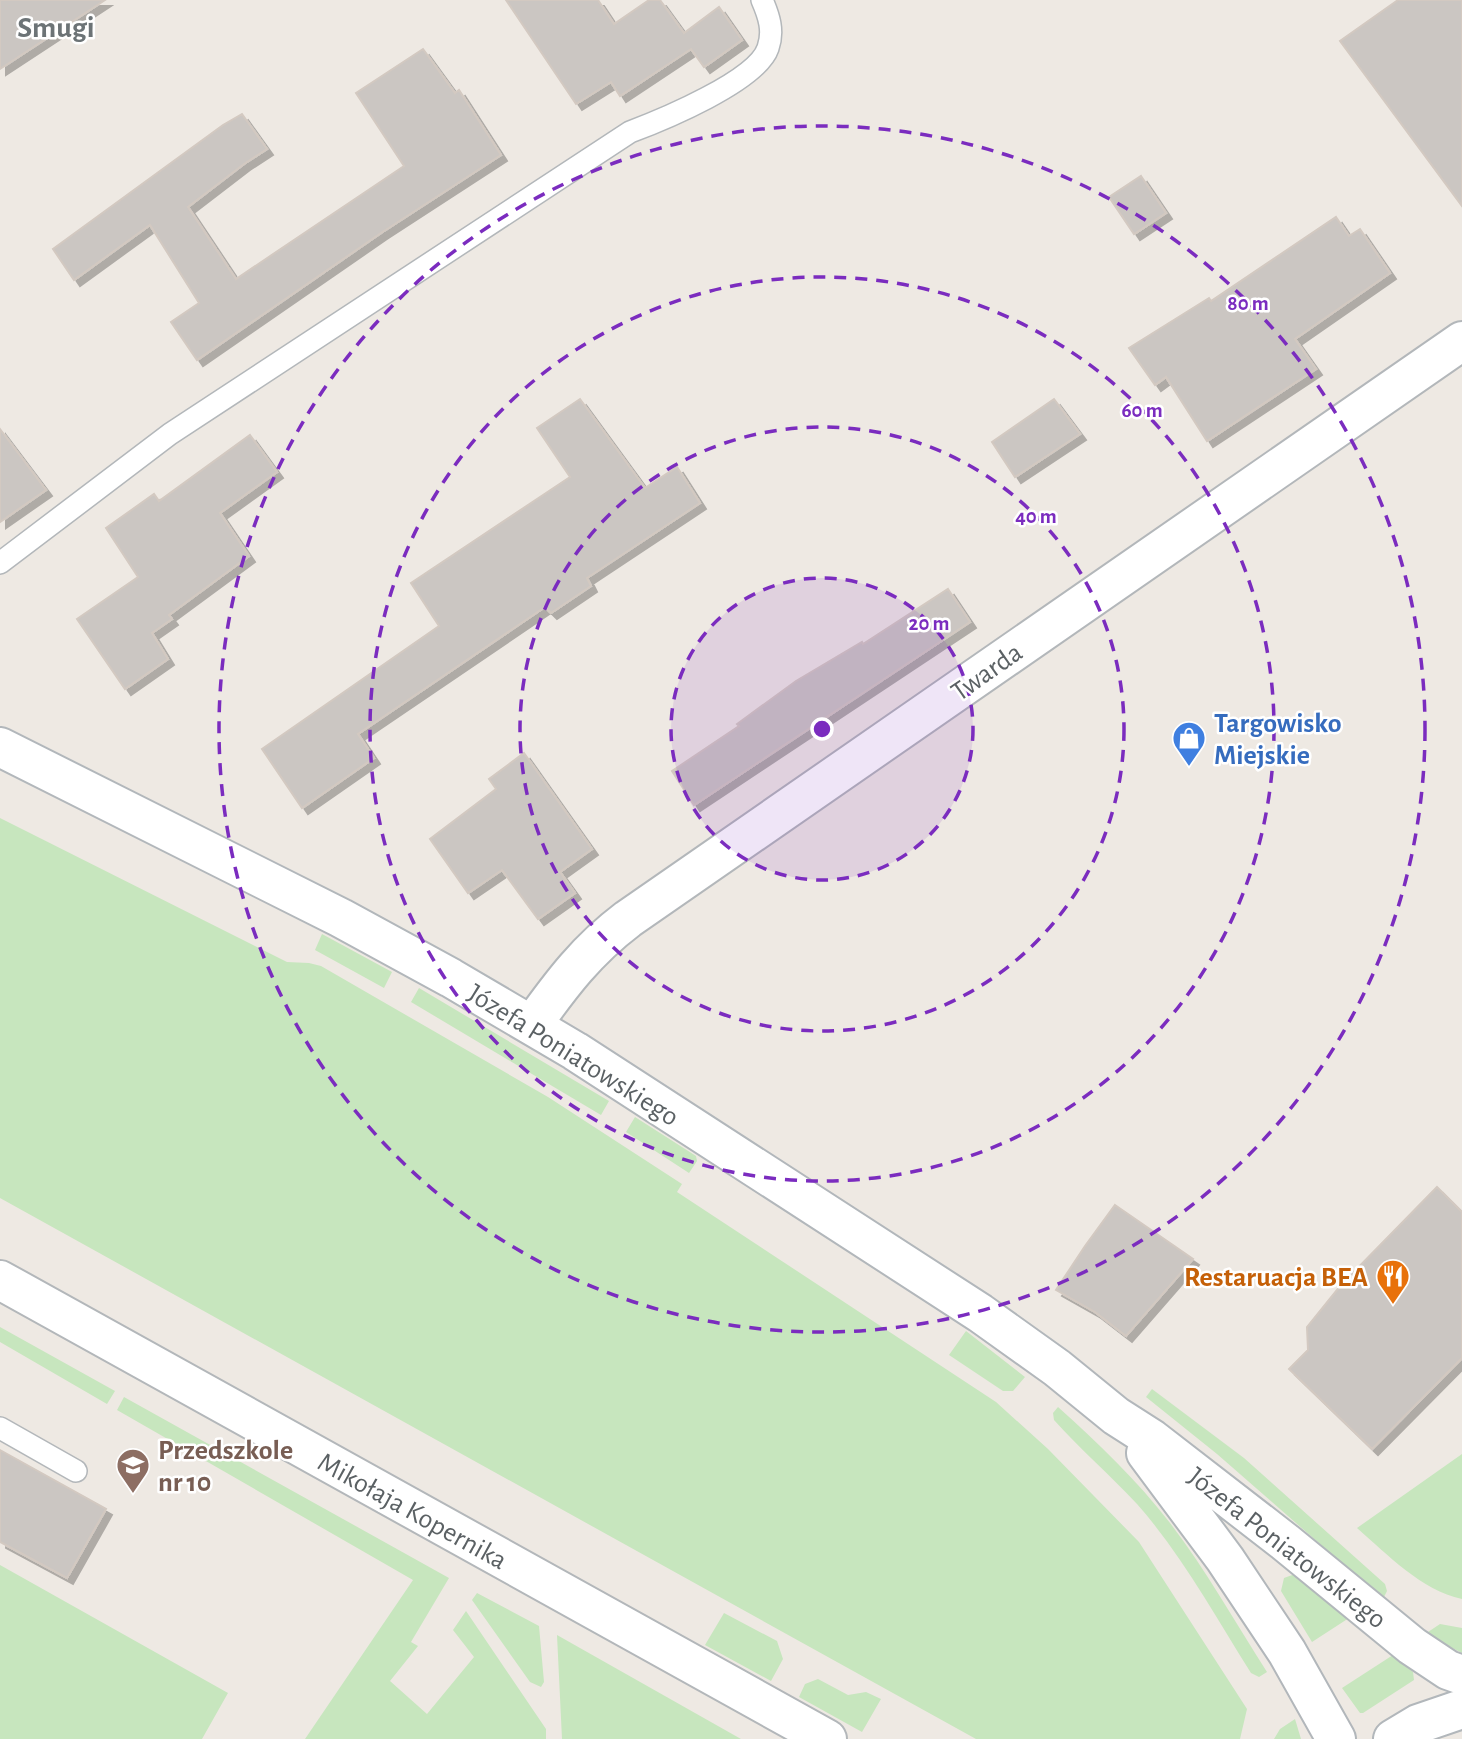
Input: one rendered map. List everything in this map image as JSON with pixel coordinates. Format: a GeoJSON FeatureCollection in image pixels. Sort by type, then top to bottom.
{"type":"FeatureCollection","features":[{"type":"Feature","properties":{"kind":"street","name":"Twarda"},"geometry":{"type":"LineString","coordinates":[[532,1025],[569,973],[590,950],[628,919],[1462,341]]}},
{"type":"Feature","properties":{"kind":"street","name":"Józefa Poniatowskiego"},"geometry":{"type":"LineString","coordinates":[[0,747],[341,918],[532,1025],[980,1313],[1057,1368],[1116,1416],[1152,1439],[1286,1542],[1412,1646],[1448,1670],[1462,1675]]}},
{"type":"Feature","properties":{"kind":"street","name":"Mikołaja Kopernika"},"geometry":{"type":"LineString","coordinates":[[0,1280],[827,1739]]}},
{"type":"Feature","properties":{"kind":"street","name":"Józefa Poniatowskiego"},"geometry":{"type":"LineString","coordinates":[[1116,1416],[1170,1483],[1225,1559],[1287,1652],[1336,1739]]}},
{"type":"Feature","properties":{"kind":"street"},"geometry":{"type":"LineString","coordinates":[[1394,1739],[1418,1724],[1462,1709]]}},
{"type":"Feature","properties":{"kind":"lane"},"geometry":{"type":"LineString","coordinates":[[0,563],[170,434],[400,281],[629,132],[671,116],[762,61],[768,48],[771,30],[762,0]]}},
{"type":"Feature","properties":{"kind":"lane"},"geometry":{"type":"LineString","coordinates":[[0,1428],[76,1471]]}},
{"type":"Feature","properties":{"kind":"green space"},"geometry":{"type":"Polygon","coordinates":[[[0,818],[287,962],[321,966],[548,1097],[682,1184],[677,1192],[996,1402],[1048,1449],[1139,1542],[1247,1709],[1240,1739],[976,1739],[0,1198],[0,818]]]}},
{"type":"Feature","properties":{"kind":"green space"},"geometry":{"type":"Polygon","coordinates":[[[322,934],[392,972],[384,988],[315,950],[322,934]]]}},
{"type":"Feature","properties":{"kind":"green space"},"geometry":{"type":"Polygon","coordinates":[[[419,988],[609,1101],[601,1115],[411,1002],[419,988]]]}},
{"type":"Feature","properties":{"kind":"green space"},"geometry":{"type":"Polygon","coordinates":[[[635,1117],[696,1156],[697,1161],[689,1173],[626,1132],[635,1117]]]}},
{"type":"Feature","properties":{"kind":"green space"},"geometry":{"type":"Polygon","coordinates":[[[0,1327],[115,1391],[107,1404],[0,1342],[0,1327]]]}},
{"type":"Feature","properties":{"kind":"green space"},"geometry":{"type":"Polygon","coordinates":[[[966,1331],[1025,1377],[1013,1391],[1003,1391],[949,1355],[966,1331]]]}},
{"type":"Feature","properties":{"kind":"green space"},"geometry":{"type":"Polygon","coordinates":[[[1152,1389],[1244,1458],[1385,1584],[1387,1591],[1383,1599],[1217,1454],[1146,1397],[1152,1389]]]}},
{"type":"Feature","properties":{"kind":"green space"},"geometry":{"type":"Polygon","coordinates":[[[124,1397],[449,1578],[411,1642],[418,1646],[390,1681],[427,1714],[474,1657],[453,1630],[466,1611],[546,1729],[546,1739],[305,1739],[413,1580],[117,1410],[124,1397]]]}},
{"type":"Feature","properties":{"kind":"green space"},"geometry":{"type":"Polygon","coordinates":[[[1058,1407],[1117,1462],[1170,1523],[1267,1672],[1259,1677],[1251,1673],[1169,1544],[1127,1493],[1054,1420],[1053,1413],[1058,1407]]]}},
{"type":"Feature","properties":{"kind":"green space"},"geometry":{"type":"Polygon","coordinates":[[[1462,1454],[1462,1599],[1419,1580],[1357,1528],[1462,1454]]]}},
{"type":"Feature","properties":{"kind":"green space"},"geometry":{"type":"Polygon","coordinates":[[[0,1565],[228,1693],[202,1739],[0,1739],[0,1565]]]}},
{"type":"Feature","properties":{"kind":"green space"},"geometry":{"type":"Polygon","coordinates":[[[1295,1574],[1349,1618],[1312,1642],[1281,1591],[1284,1578],[1295,1574]]]}},
{"type":"Feature","properties":{"kind":"green space"},"geometry":{"type":"Polygon","coordinates":[[[477,1593],[539,1626],[544,1682],[541,1687],[530,1682],[472,1600],[477,1593]]]}},
{"type":"Feature","properties":{"kind":"green space"},"geometry":{"type":"Polygon","coordinates":[[[724,1613],[777,1641],[783,1659],[771,1681],[705,1645],[724,1613]]]}},
{"type":"Feature","properties":{"kind":"green space"},"geometry":{"type":"Polygon","coordinates":[[[1440,1624],[1462,1628],[1462,1653],[1425,1634],[1440,1624]]]}},
{"type":"Feature","properties":{"kind":"green space"},"geometry":{"type":"Polygon","coordinates":[[[557,1635],[741,1739],[562,1739],[557,1635]]]}},
{"type":"Feature","properties":{"kind":"green space"},"geometry":{"type":"Polygon","coordinates":[[[1393,1655],[1413,1672],[1414,1680],[1360,1713],[1342,1688],[1393,1655]]]}},
{"type":"Feature","properties":{"kind":"green space"},"geometry":{"type":"Polygon","coordinates":[[[818,1679],[848,1695],[866,1692],[881,1699],[862,1732],[799,1697],[805,1684],[818,1679]]]}},
{"type":"Feature","properties":{"kind":"green space"},"geometry":{"type":"Polygon","coordinates":[[[1295,1719],[1301,1739],[1274,1739],[1280,1729],[1295,1719]]]}},
{"type":"Feature","properties":{"kind":"building"},"geometry":{"type":"Polygon","coordinates":[[[0,0],[105,0],[0,69],[0,0]]]}},
{"type":"Feature","properties":{"kind":"building"},"geometry":{"type":"Polygon","coordinates":[[[506,0],[598,0],[614,24],[649,0],[660,0],[684,33],[719,7],[742,40],[704,67],[691,49],[620,96],[611,82],[576,104],[506,0]]]}},
{"type":"Feature","properties":{"kind":"building"},"geometry":{"type":"Polygon","coordinates":[[[1398,0],[1462,0],[1462,206],[1340,41],[1398,0]]]}},
{"type":"Feature","properties":{"kind":"building"},"geometry":{"type":"Polygon","coordinates":[[[423,49],[455,93],[459,90],[501,155],[381,233],[197,360],[171,322],[199,303],[150,225],[74,280],[53,249],[242,114],[267,149],[188,207],[236,279],[404,166],[356,93],[423,49]]]}},
{"type":"Feature","properties":{"kind":"building"},"geometry":{"type":"Polygon","coordinates":[[[1141,176],[1166,213],[1134,234],[1109,197],[1141,176]]]}},
{"type":"Feature","properties":{"kind":"building"},"geometry":{"type":"Polygon","coordinates":[[[1336,217],[1349,236],[1360,229],[1390,273],[1295,339],[1316,369],[1207,441],[1166,377],[1155,385],[1129,348],[1209,298],[1211,301],[1336,217]]]}},
{"type":"Feature","properties":{"kind":"building"},"geometry":{"type":"Polygon","coordinates":[[[580,399],[645,488],[677,467],[700,503],[587,578],[591,586],[551,613],[545,607],[358,734],[374,758],[302,808],[262,749],[439,626],[411,583],[570,477],[537,428],[580,399]]]}},
{"type":"Feature","properties":{"kind":"building"},"geometry":{"type":"Polygon","coordinates":[[[1054,399],[1080,434],[1015,477],[992,442],[1054,399]]]}},
{"type":"Feature","properties":{"kind":"building"},"geometry":{"type":"Polygon","coordinates":[[[0,429],[46,490],[0,522],[0,429]]]}},
{"type":"Feature","properties":{"kind":"building"},"geometry":{"type":"Polygon","coordinates":[[[250,435],[277,472],[220,513],[249,556],[169,615],[172,619],[152,633],[168,659],[125,689],[77,619],[138,577],[106,528],[154,494],[159,501],[250,435]]]}},
{"type":"Feature","properties":{"kind":"building"},"geometry":{"type":"Polygon","coordinates":[[[948,589],[970,622],[694,805],[672,771],[739,726],[737,724],[796,681],[862,642],[863,644],[948,589]]]}},
{"type":"Feature","properties":{"kind":"building"},"geometry":{"type":"Polygon","coordinates":[[[524,753],[592,849],[560,872],[575,893],[538,919],[502,870],[468,893],[430,839],[496,789],[489,779],[524,753]]]}},
{"type":"Feature","properties":{"kind":"building","name":"Restaruacja BEA"},"geometry":{"type":"Polygon","coordinates":[[[1437,1187],[1462,1212],[1462,1358],[1372,1449],[1289,1369],[1308,1350],[1307,1327],[1341,1285],[1437,1187]]]}},
{"type":"Feature","properties":{"kind":"building"},"geometry":{"type":"Polygon","coordinates":[[[1115,1205],[1193,1259],[1126,1336],[1095,1312],[1056,1290],[1115,1205]]]}},
{"type":"Feature","properties":{"kind":"building"},"geometry":{"type":"Polygon","coordinates":[[[0,1450],[106,1509],[67,1578],[0,1542],[0,1450]]]}},
{"type":"Feature","properties":{"kind":"place","name":"Targowisko Miejskie"},"geometry":{"type":"Point","coordinates":[1189,768]}},
{"type":"Feature","properties":{"kind":"place","name":"Restaruacja BEA"},"geometry":{"type":"Point","coordinates":[1393,1306]}},
{"type":"Feature","properties":{"kind":"place","name":"Przedszkole nr 10"},"geometry":{"type":"Point","coordinates":[133,1495]}},
{"type":"Feature","properties":{"kind":"district","name":"Smugi"},"geometry":{"type":"Point","coordinates":[56,27]}}]}
